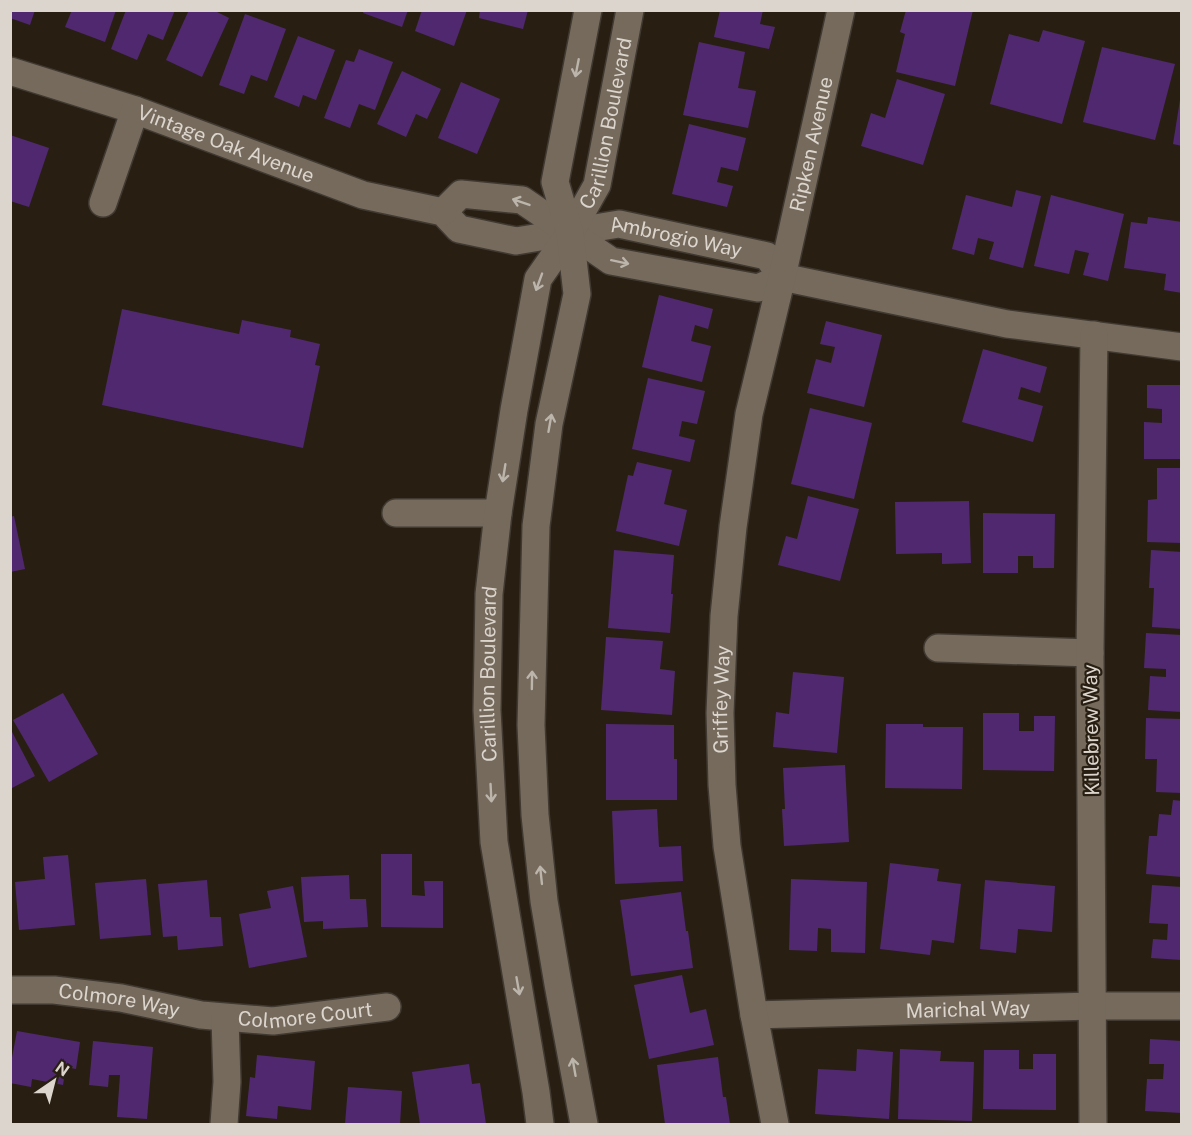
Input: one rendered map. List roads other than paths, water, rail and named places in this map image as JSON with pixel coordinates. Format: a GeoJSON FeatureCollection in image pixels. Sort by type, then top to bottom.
{"type":"FeatureCollection","features":[{"type":"Feature","properties":{"kind":"street","name":"Carillion Boulevard"},"geometry":{"type":"LineString","coordinates":[[584,1125],[544,901],[535,815],[531,725],[536,526],[549,424],[577,294],[570,233],[555,182],[588,10]]}},
{"type":"Feature","properties":{"kind":"street","name":"Carillion Boulevard"},"geometry":{"type":"LineString","coordinates":[[540,1125],[494,842],[487,699],[489,594],[498,513],[514,410],[538,279],[570,233],[597,185],[630,10]]}},
{"type":"Feature","properties":{"kind":"street","name":"Ripken Avenue"},"geometry":{"type":"LineString","coordinates":[[782,277],[841,10]]}},
{"type":"Feature","properties":{"kind":"street","name":"Vintage Oak Avenue"},"geometry":{"type":"LineString","coordinates":[[10,71],[135,110],[363,195],[443,212],[459,229],[516,241],[570,233]]}},
{"type":"Feature","properties":{"kind":"street"},"geometry":{"type":"LineString","coordinates":[[103,203],[135,110]]}},
{"type":"Feature","properties":{"kind":"street"},"geometry":{"type":"LineString","coordinates":[[443,212],[461,194],[522,200],[570,233]]}},
{"type":"Feature","properties":{"kind":"street","name":"Ambrogio Way"},"geometry":{"type":"LineString","coordinates":[[618,224],[630,226],[767,256],[782,277],[758,288],[611,261],[570,233],[618,224]]}},
{"type":"Feature","properties":{"kind":"street"},"geometry":{"type":"LineString","coordinates":[[782,277],[1007,324],[1182,347]]}},
{"type":"Feature","properties":{"kind":"street","name":"Griffey Way"},"geometry":{"type":"LineString","coordinates":[[775,1125],[754,1015],[727,846],[720,713],[723,616],[733,526],[749,414],[782,277]]}},
{"type":"Feature","properties":{"kind":"street","name":"Killebrew Way"},"geometry":{"type":"LineString","coordinates":[[1094,335],[1090,653],[1094,1125]]}},
{"type":"Feature","properties":{"kind":"street"},"geometry":{"type":"LineString","coordinates":[[396,513],[498,513]]}},
{"type":"Feature","properties":{"kind":"street"},"geometry":{"type":"LineString","coordinates":[[938,648],[1090,653]]}},
{"type":"Feature","properties":{"kind":"street","name":"Colmore Way"},"geometry":{"type":"LineString","coordinates":[[10,990],[54,990],[121,998],[225,1018]]}},
{"type":"Feature","properties":{"kind":"street","name":"Marichal Way"},"geometry":{"type":"LineString","coordinates":[[754,1015],[1094,1006],[1182,1006]]}},
{"type":"Feature","properties":{"kind":"street","name":"Colmore Court"},"geometry":{"type":"LineString","coordinates":[[225,1018],[273,1021],[387,1007]]}},
{"type":"Feature","properties":{"kind":"street"},"geometry":{"type":"LineString","coordinates":[[224,1125],[227,1082],[225,1018]]}}]}
